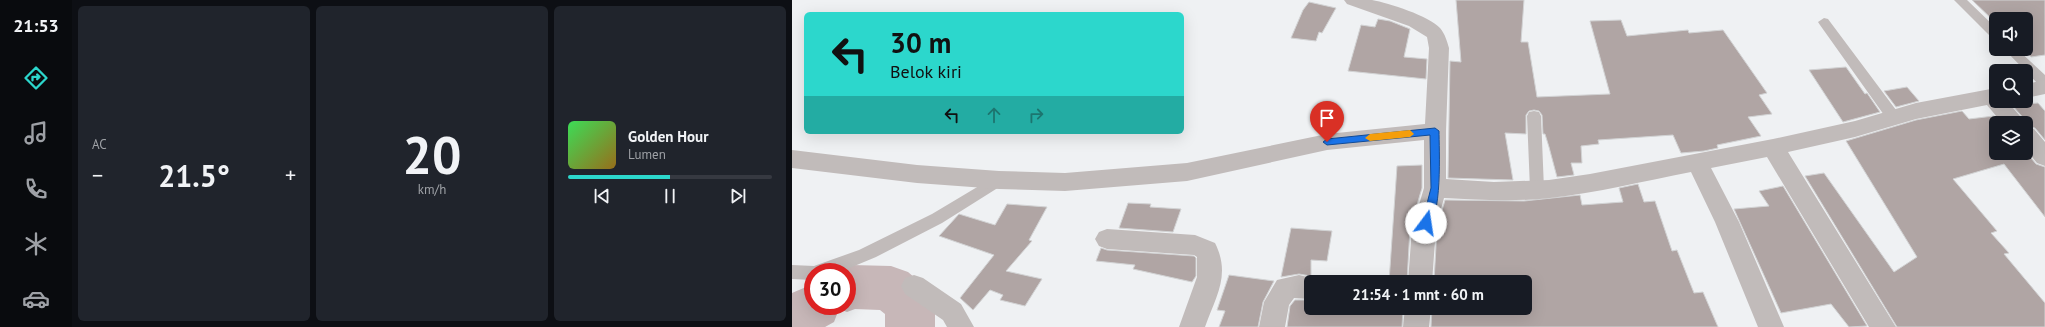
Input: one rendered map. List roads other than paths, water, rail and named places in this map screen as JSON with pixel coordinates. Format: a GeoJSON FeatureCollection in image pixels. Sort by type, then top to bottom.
{"type":"FeatureCollection","features":[{"type":"Feature","properties":{"kind":"street"},"geometry":{"type":"LineString","coordinates":[[1353,0],[1419,23],[1433,32],[1437,39],[1439,48],[1435,131],[1435,188],[1424,228],[1421,275]]}},
{"type":"Feature","properties":{"kind":"street"},"geometry":{"type":"LineString","coordinates":[[2033,90],[2045,87]]}},
{"type":"Feature","properties":{"kind":"street"},"geometry":{"type":"LineString","coordinates":[[1435,188],[1494,191],[1537,189],[1590,183],[1773,147],[1894,118],[1916,111],[1989,98]]}},
{"type":"Feature","properties":{"kind":"street"},"geometry":{"type":"LineString","coordinates":[[2002,108],[2009,116]]}},
{"type":"Feature","properties":{"kind":"street"},"geometry":{"type":"LineString","coordinates":[[792,159],[917,174],[999,180],[1065,182],[1187,172],[1327,142],[1435,131]]}},
{"type":"Feature","properties":{"kind":"street"},"geometry":{"type":"LineString","coordinates":[[2033,143],[2045,157]]}},
{"type":"Feature","properties":{"kind":"street"},"geometry":{"type":"LineString","coordinates":[[1773,147],[1883,327]]}},
{"type":"Feature","properties":{"kind":"street"},"geometry":{"type":"LineString","coordinates":[[1697,162],[1726,222],[1771,327]]}},
{"type":"Feature","properties":{"kind":"street"},"geometry":{"type":"LineString","coordinates":[[1107,238],[1195,245],[1206,250],[1211,260],[1211,274],[1192,327]]}},
{"type":"Feature","properties":{"kind":"street"},"geometry":{"type":"LineString","coordinates":[[914,286],[952,312],[961,327]]}},
{"type":"Feature","properties":{"kind":"street"},"geometry":{"type":"LineString","coordinates":[[1272,327],[1277,302],[1286,288],[1304,287]]}},
{"type":"Feature","properties":{"kind":"street"},"geometry":{"type":"LineString","coordinates":[[1416,327],[1417,315]]}},
{"type":"Feature","properties":{"kind":"lane"},"geometry":{"type":"LineString","coordinates":[[1960,0],[1989,28]]}},
{"type":"Feature","properties":{"kind":"lane"},"geometry":{"type":"LineString","coordinates":[[1824,22],[1894,118]]}},
{"type":"Feature","properties":{"kind":"lane"},"geometry":{"type":"LineString","coordinates":[[2017,56],[2045,83]]}},
{"type":"Feature","properties":{"kind":"lane"},"geometry":{"type":"LineString","coordinates":[[1534,116],[1537,189]]}},
{"type":"Feature","properties":{"kind":"lane"},"geometry":{"type":"LineString","coordinates":[[846,263],[909,235],[955,210],[999,180]]}},
{"type":"Feature","properties":{"kind":"lane"},"geometry":{"type":"LineString","coordinates":[[792,272],[804,273]]}},
{"type":"Feature","properties":{"kind":"waterway"},"geometry":{"type":"LineString","coordinates":[[856,287],[891,288],[910,305],[910,327]]}},
{"type":"Feature","properties":{"kind":"waterway"},"geometry":{"type":"LineString","coordinates":[[792,318],[804,312]]}}]}
